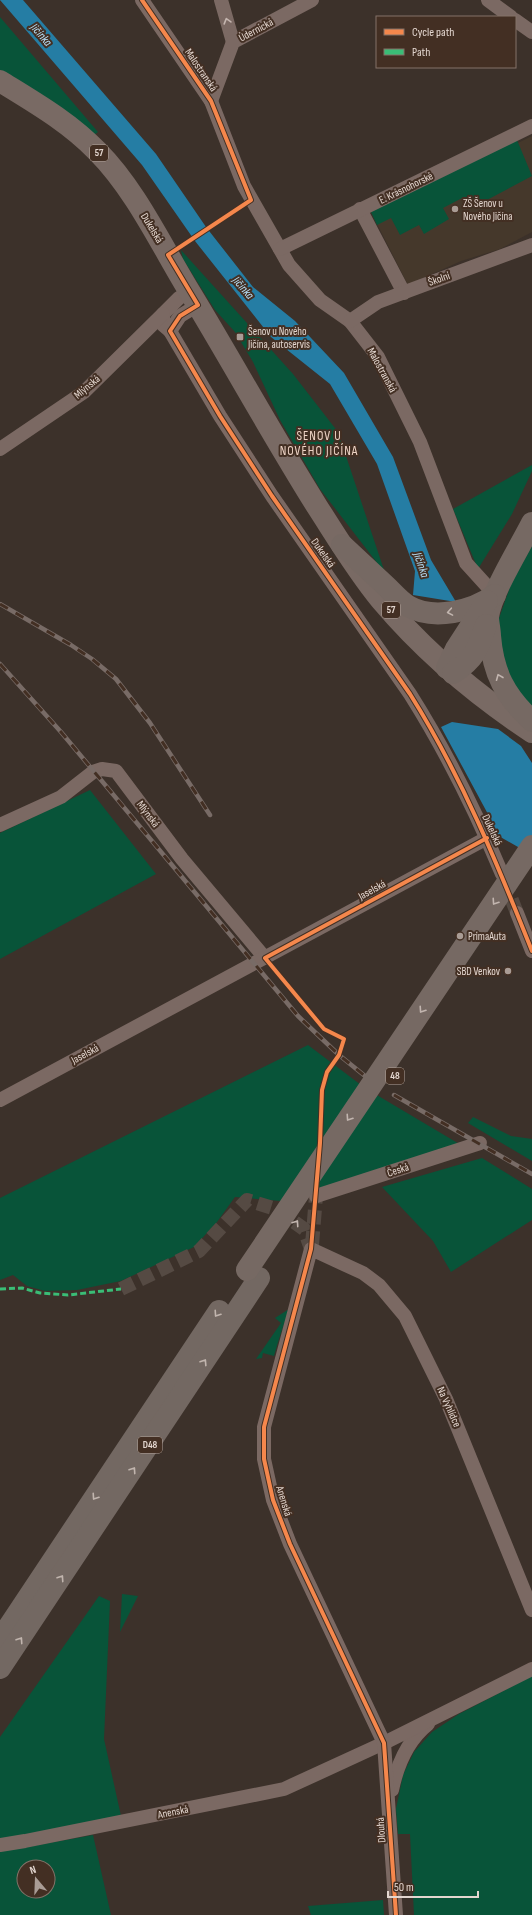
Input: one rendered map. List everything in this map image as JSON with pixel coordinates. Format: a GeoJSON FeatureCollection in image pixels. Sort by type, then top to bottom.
{"type":"FeatureCollection","features":[{"type":"Feature","properties":{"kind":"highway"},"geometry":{"type":"LineString","coordinates":[[450,671],[456,649],[490,604],[532,523]]}},
{"type":"Feature","properties":{"kind":"highway"},"geometry":{"type":"LineString","coordinates":[[342,545],[402,602],[412,608],[426,612],[442,613],[490,604]]}},
{"type":"Feature","properties":{"kind":"highway"},"geometry":{"type":"LineString","coordinates":[[490,604],[492,654],[499,678],[512,701],[532,720]]}},
{"type":"Feature","properties":{"kind":"highway","name":"48"},"geometry":{"type":"LineString","coordinates":[[253,1274],[532,846]]}},
{"type":"Feature","properties":{"kind":"highway","name":"48"},"geometry":{"type":"LineString","coordinates":[[253,1274],[532,873]]}},
{"type":"Feature","properties":{"kind":"highway","name":"D48"},"geometry":{"type":"LineString","coordinates":[[0,1640],[253,1274]]}},
{"type":"Feature","properties":{"kind":"highway","name":"D48"},"geometry":{"type":"LineString","coordinates":[[0,1668],[253,1274]]}},
{"type":"Feature","properties":{"kind":"main road","name":"Dukelská"},"geometry":{"type":"LineString","coordinates":[[0,81],[66,123],[99,153],[132,196],[193,298]]}},
{"type":"Feature","properties":{"kind":"main road","name":"57"},"geometry":{"type":"LineString","coordinates":[[193,298],[289,461],[342,545],[380,599],[412,634],[450,671],[532,732]]}},
{"type":"Feature","properties":{"kind":"street","name":"Malostranská"},"geometry":{"type":"LineString","coordinates":[[142,0],[211,101],[244,186],[289,265],[320,300],[350,321],[378,357],[420,442],[466,563],[490,604]]}},
{"type":"Feature","properties":{"kind":"street"},"geometry":{"type":"LineString","coordinates":[[221,0],[233,42]]}},
{"type":"Feature","properties":{"kind":"street","name":"Údernická"},"geometry":{"type":"LineString","coordinates":[[211,101],[233,42],[312,0]]}},
{"type":"Feature","properties":{"kind":"street"},"geometry":{"type":"LineString","coordinates":[[488,0],[510,16]]}},
{"type":"Feature","properties":{"kind":"street"},"geometry":{"type":"LineString","coordinates":[[516,21],[532,32]]}},
{"type":"Feature","properties":{"kind":"street","name":"E. Krásnohorské"},"geometry":{"type":"LineString","coordinates":[[280,250],[532,126]]}},
{"type":"Feature","properties":{"kind":"street"},"geometry":{"type":"LineString","coordinates":[[360,210],[404,293]]}},
{"type":"Feature","properties":{"kind":"street","name":"Školní"},"geometry":{"type":"LineString","coordinates":[[350,321],[378,302],[532,245]]}},
{"type":"Feature","properties":{"kind":"street","name":"Mlýnská"},"geometry":{"type":"LineString","coordinates":[[0,449],[84,392],[153,326],[179,298],[193,298]]}},
{"type":"Feature","properties":{"kind":"street"},"geometry":{"type":"LineString","coordinates":[[153,326],[170,331],[193,298]]}},
{"type":"Feature","properties":{"kind":"street","name":"Dukelská"},"geometry":{"type":"LineString","coordinates":[[163,314],[163,325],[170,331],[220,416],[272,496],[414,700],[429,725],[487,838],[502,874]]}},
{"type":"Feature","properties":{"kind":"street","name":"Mlýnská"},"geometry":{"type":"LineString","coordinates":[[0,825],[61,797],[93,772],[102,769],[116,771],[182,859],[265,958]]}},
{"type":"Feature","properties":{"kind":"street","name":"Jaselská"},"geometry":{"type":"LineString","coordinates":[[0,1100],[487,838]]}},
{"type":"Feature","properties":{"kind":"street"},"geometry":{"type":"LineString","coordinates":[[517,913],[532,951]]}},
{"type":"Feature","properties":{"kind":"street","name":"Česká"},"geometry":{"type":"LineString","coordinates":[[316,1196],[480,1143]]}},
{"type":"Feature","properties":{"kind":"street","name":"Na Vyhlídce"},"geometry":{"type":"LineString","coordinates":[[312,1249],[363,1273],[379,1285],[406,1316],[446,1399],[532,1610]]}},
{"type":"Feature","properties":{"kind":"street","name":"Anenská"},"geometry":{"type":"LineString","coordinates":[[312,1249],[264,1427],[264,1459],[273,1500],[290,1544],[384,1743]]}},
{"type":"Feature","properties":{"kind":"street","name":"Anenská"},"geometry":{"type":"LineString","coordinates":[[0,1845],[284,1789],[384,1743],[532,1669]]}},
{"type":"Feature","properties":{"kind":"street","name":"Dlouhá"},"geometry":{"type":"LineString","coordinates":[[388,1808],[395,1772],[408,1748],[426,1726],[442,1714]]}},
{"type":"Feature","properties":{"kind":"street","name":"Dlouhá"},"geometry":{"type":"LineString","coordinates":[[384,1743],[396,1915]]}},
{"type":"Feature","properties":{"kind":"shaded area","name":"ZŠ Šenov u Nového Jičína"},"geometry":{"type":"Polygon","coordinates":[[[532,136],[532,232],[500,249],[461,261],[408,285],[371,212],[517,140],[518,143],[532,136]]]}},
{"type":"Feature","properties":{"kind":"green space"},"geometry":{"type":"Polygon","coordinates":[[[0,17],[98,132],[94,135],[0,70],[0,17]]]}},
{"type":"Feature","properties":{"kind":"green space"},"geometry":{"type":"Polygon","coordinates":[[[517,140],[532,176],[470,209],[464,197],[443,208],[449,219],[424,234],[419,225],[400,235],[391,218],[377,225],[371,212],[517,140]]]}},
{"type":"Feature","properties":{"kind":"green space"},"geometry":{"type":"Polygon","coordinates":[[[181,250],[293,374],[338,432],[385,573],[320,489],[280,420],[253,362],[235,332],[215,310],[183,259],[181,250]]]}},
{"type":"Feature","properties":{"kind":"green space"},"geometry":{"type":"Polygon","coordinates":[[[532,465],[532,471],[512,514],[478,569],[453,509],[532,465]]]}},
{"type":"Feature","properties":{"kind":"green space"},"geometry":{"type":"Polygon","coordinates":[[[532,546],[532,714],[511,690],[497,624],[511,584],[532,546]]]}},
{"type":"Feature","properties":{"kind":"green space"},"geometry":{"type":"Polygon","coordinates":[[[90,790],[156,874],[0,959],[0,833],[90,790]]]}},
{"type":"Feature","properties":{"kind":"green space"},"geometry":{"type":"Polygon","coordinates":[[[308,1045],[365,1088],[461,1145],[281,1201],[235,1197],[217,1222],[194,1247],[121,1281],[77,1290],[45,1291],[27,1286],[13,1275],[0,1280],[0,1198],[308,1045]]]}},
{"type":"Feature","properties":{"kind":"green space"},"geometry":{"type":"Polygon","coordinates":[[[473,1117],[511,1136],[532,1139],[532,1161],[468,1123],[473,1117]]]}},
{"type":"Feature","properties":{"kind":"green space"},"geometry":{"type":"Polygon","coordinates":[[[482,1158],[532,1189],[532,1220],[451,1272],[433,1241],[382,1187],[482,1158]]]}},
{"type":"Feature","properties":{"kind":"green space"},"geometry":{"type":"Polygon","coordinates":[[[289,1309],[274,1356],[263,1353],[262,1358],[256,1359],[281,1323],[275,1318],[289,1309]]]}},
{"type":"Feature","properties":{"kind":"green space"},"geometry":{"type":"Polygon","coordinates":[[[122,1594],[138,1596],[120,1632],[122,1594]]]}},
{"type":"Feature","properties":{"kind":"green space"},"geometry":{"type":"Polygon","coordinates":[[[99,1596],[110,1601],[104,1739],[121,1816],[0,1840],[0,1737],[99,1596]]]}},
{"type":"Feature","properties":{"kind":"green space"},"geometry":{"type":"Polygon","coordinates":[[[532,1676],[532,1915],[414,1915],[410,1834],[398,1834],[396,1809],[403,1775],[414,1752],[432,1732],[459,1714],[532,1676]]]}},
{"type":"Feature","properties":{"kind":"green space"},"geometry":{"type":"Polygon","coordinates":[[[93,1835],[111,1915],[0,1915],[0,1850],[27,1847],[93,1835]]]}},
{"type":"Feature","properties":{"kind":"green space"},"geometry":{"type":"Polygon","coordinates":[[[383,1900],[384,1915],[311,1915],[308,1906],[383,1900]]]}},
{"type":"Feature","properties":{"kind":"water","name":"Jičínka"},"geometry":{"type":"Polygon","coordinates":[[[0,0],[23,0],[156,154],[206,227],[253,287],[295,321],[344,373],[393,457],[431,560],[456,602],[413,595],[415,571],[377,464],[330,384],[271,337],[195,241],[142,165],[0,0]]]}},
{"type":"Feature","properties":{"kind":"water"},"geometry":{"type":"Polygon","coordinates":[[[452,722],[498,729],[521,746],[532,763],[532,855],[497,835],[489,816],[441,727],[452,722]]]}},
{"type":"Feature","properties":{"kind":"tunnel"},"geometry":{"type":"LineString","coordinates":[[504,880],[517,913]]}},
{"type":"Feature","properties":{"kind":"tunnel"},"geometry":{"type":"LineString","coordinates":[[312,1245],[316,1196]]}},
{"type":"Feature","properties":{"kind":"tunnel"},"geometry":{"type":"LineString","coordinates":[[121,1289],[199,1251],[247,1200],[276,1209],[304,1229],[311,1249]]}},
{"type":"Feature","properties":{"kind":"railway"},"geometry":{"type":"LineString","coordinates":[[0,604],[71,645],[92,659],[116,679],[150,723],[210,815]]}},
{"type":"Feature","properties":{"kind":"railway"},"geometry":{"type":"LineString","coordinates":[[0,664],[61,732],[298,1016],[339,1055],[365,1076]]}},
{"type":"Feature","properties":{"kind":"railway"},"geometry":{"type":"LineString","coordinates":[[394,1095],[532,1174]]}},
{"type":"Feature","properties":{"kind":"marked path"},"geometry":{"type":"LineString","coordinates":[[0,1289],[22,1288],[40,1293],[68,1295],[121,1289]]}},
{"type":"Feature","properties":{"kind":"cycle path"},"geometry":{"type":"LineString","coordinates":[[142,0],[211,101],[251,200],[168,255],[198,305],[180,316],[170,331],[220,416],[272,496],[410,694],[446,756],[462,788],[491,852],[532,951]]}},
{"type":"Feature","properties":{"kind":"cycle path"},"geometry":{"type":"LineString","coordinates":[[396,1915],[384,1743],[290,1544],[273,1500],[264,1459],[264,1427],[311,1249],[320,1143],[322,1090],[327,1072],[339,1055],[344,1039],[324,1029],[265,958],[487,838]]}},
{"type":"Feature","properties":{"kind":"place","name":"ZŠ Šenov u Nového Jičína"},"geometry":{"type":"Point","coordinates":[455,209]}},
{"type":"Feature","properties":{"kind":"place","name":"Šenov u Nového Jičína, autoservis"},"geometry":{"type":"Point","coordinates":[240,337]}},
{"type":"Feature","properties":{"kind":"place","name":"PrimaAuta"},"geometry":{"type":"Point","coordinates":[460,936]}},
{"type":"Feature","properties":{"kind":"place","name":"SBD Venkov"},"geometry":{"type":"Point","coordinates":[508,971]}},
{"type":"Feature","properties":{"kind":"district","name":"ŠENOV U NOVÉHO JIČÍNA"},"geometry":{"type":"Point","coordinates":[319,444]}}]}
